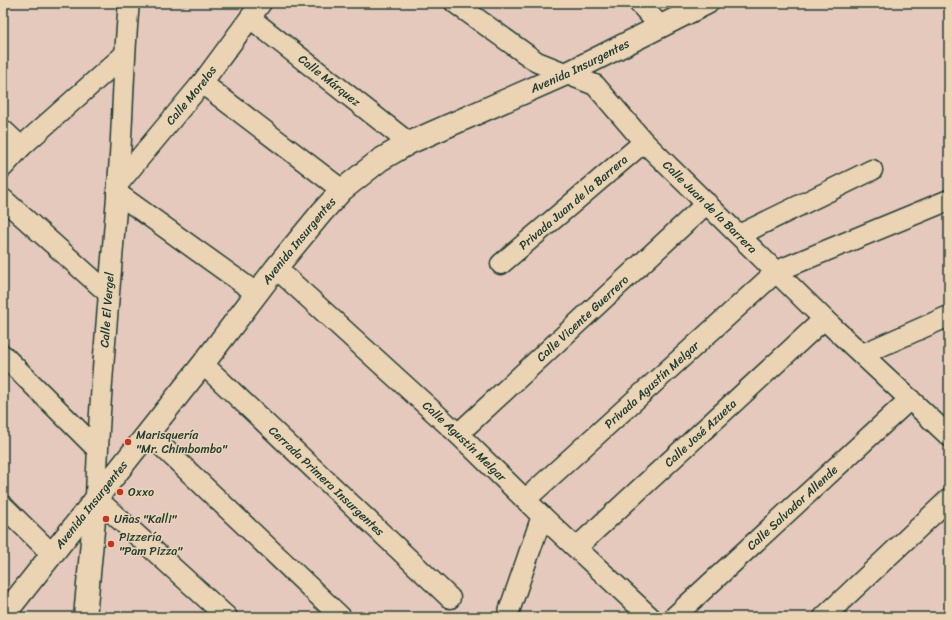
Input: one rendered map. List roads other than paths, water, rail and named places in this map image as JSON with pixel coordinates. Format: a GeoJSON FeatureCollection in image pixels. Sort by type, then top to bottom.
{"type":"FeatureCollection","features":[{"type":"Feature","properties":{"kind":"street","name":"Calle El Vergel"},"geometry":{"type":"LineString","coordinates":[[85,617],[96,498],[97,449],[108,293],[118,189],[124,55],[129,3]]}},
{"type":"Feature","properties":{"kind":"street","name":"Calle Juan de la Barrera"},"geometry":{"type":"LineString","coordinates":[[455,3],[537,62],[568,73],[595,86],[644,142],[777,270],[824,318],[910,399],[946,430]]}},
{"type":"Feature","properties":{"kind":"street"},"geometry":{"type":"LineString","coordinates":[[639,3],[661,27]]}},
{"type":"Feature","properties":{"kind":"street","name":"Avenida Insurgentes"},"geometry":{"type":"LineString","coordinates":[[3,616],[203,364],[256,293],[322,212],[342,190],[380,160],[409,143],[568,73],[707,3]]}},
{"type":"Feature","properties":{"kind":"street","name":"Calle Morelos"},"geometry":{"type":"LineString","coordinates":[[118,189],[202,82],[255,10]]}},
{"type":"Feature","properties":{"kind":"street","name":"Calle Márquez"},"geometry":{"type":"LineString","coordinates":[[255,10],[409,143]]}},
{"type":"Feature","properties":{"kind":"street"},"geometry":{"type":"LineString","coordinates":[[3,167],[21,147],[124,55]]}},
{"type":"Feature","properties":{"kind":"street"},"geometry":{"type":"LineString","coordinates":[[202,82],[342,190]]}},
{"type":"Feature","properties":{"kind":"street"},"geometry":{"type":"LineString","coordinates":[[3,130],[21,147]]}},
{"type":"Feature","properties":{"kind":"street","name":"Privada Juan de la Barrera"},"geometry":{"type":"LineString","coordinates":[[502,264],[644,142]]}},
{"type":"Feature","properties":{"kind":"street"},"geometry":{"type":"LineString","coordinates":[[740,235],[872,170]]}},
{"type":"Feature","properties":{"kind":"street"},"geometry":{"type":"LineString","coordinates":[[118,189],[256,293]]}},
{"type":"Feature","properties":{"kind":"street"},"geometry":{"type":"LineString","coordinates":[[3,199],[108,293]]}},
{"type":"Feature","properties":{"kind":"street"},"geometry":{"type":"LineString","coordinates":[[777,270],[949,200]]}},
{"type":"Feature","properties":{"kind":"street","name":"Calle Vicente Guerrero"},"geometry":{"type":"LineString","coordinates":[[458,434],[707,203]]}},
{"type":"Feature","properties":{"kind":"street","name":"Calle Agustín Melgar"},"geometry":{"type":"LineString","coordinates":[[276,268],[458,434],[526,498],[542,516],[577,547],[645,615]]}},
{"type":"Feature","properties":{"kind":"street","name":"Privada Agustín Melgar"},"geometry":{"type":"LineString","coordinates":[[526,498],[777,270]]}},
{"type":"Feature","properties":{"kind":"street"},"geometry":{"type":"LineString","coordinates":[[863,354],[949,316]]}},
{"type":"Feature","properties":{"kind":"street","name":"Calle José Azueta"},"geometry":{"type":"LineString","coordinates":[[577,547],[824,318]]}},
{"type":"Feature","properties":{"kind":"street"},"geometry":{"type":"LineString","coordinates":[[3,355],[97,449]]}},
{"type":"Feature","properties":{"kind":"street","name":"Cerrada Primera Insurgentes"},"geometry":{"type":"LineString","coordinates":[[203,364],[450,598]]}},
{"type":"Feature","properties":{"kind":"street","name":"Calle Salvador Allende"},"geometry":{"type":"LineString","coordinates":[[674,617],[910,399]]}},
{"type":"Feature","properties":{"kind":"street"},"geometry":{"type":"LineString","coordinates":[[148,433],[341,617]]}},
{"type":"Feature","properties":{"kind":"street"},"geometry":{"type":"LineString","coordinates":[[96,498],[227,617]]}},
{"type":"Feature","properties":{"kind":"street"},"geometry":{"type":"LineString","coordinates":[[824,617],[949,499]]}},
{"type":"Feature","properties":{"kind":"street"},"geometry":{"type":"LineString","coordinates":[[3,506],[52,554]]}},
{"type":"Feature","properties":{"kind":"street"},"geometry":{"type":"LineString","coordinates":[[507,617],[542,516]]}},
{"type":"Feature","properties":{"kind":"place","name":"Marisquería \"Mr. Chimbombo\""},"geometry":{"type":"Point","coordinates":[128,442]}},
{"type":"Feature","properties":{"kind":"place","name":"Oxxo"},"geometry":{"type":"Point","coordinates":[120,492]}},
{"type":"Feature","properties":{"kind":"place","name":"Uñas \"Kalli\""},"geometry":{"type":"Point","coordinates":[106,519]}},
{"type":"Feature","properties":{"kind":"place","name":"Pizzería \"Pam Pizza\""},"geometry":{"type":"Point","coordinates":[111,544]}}]}
